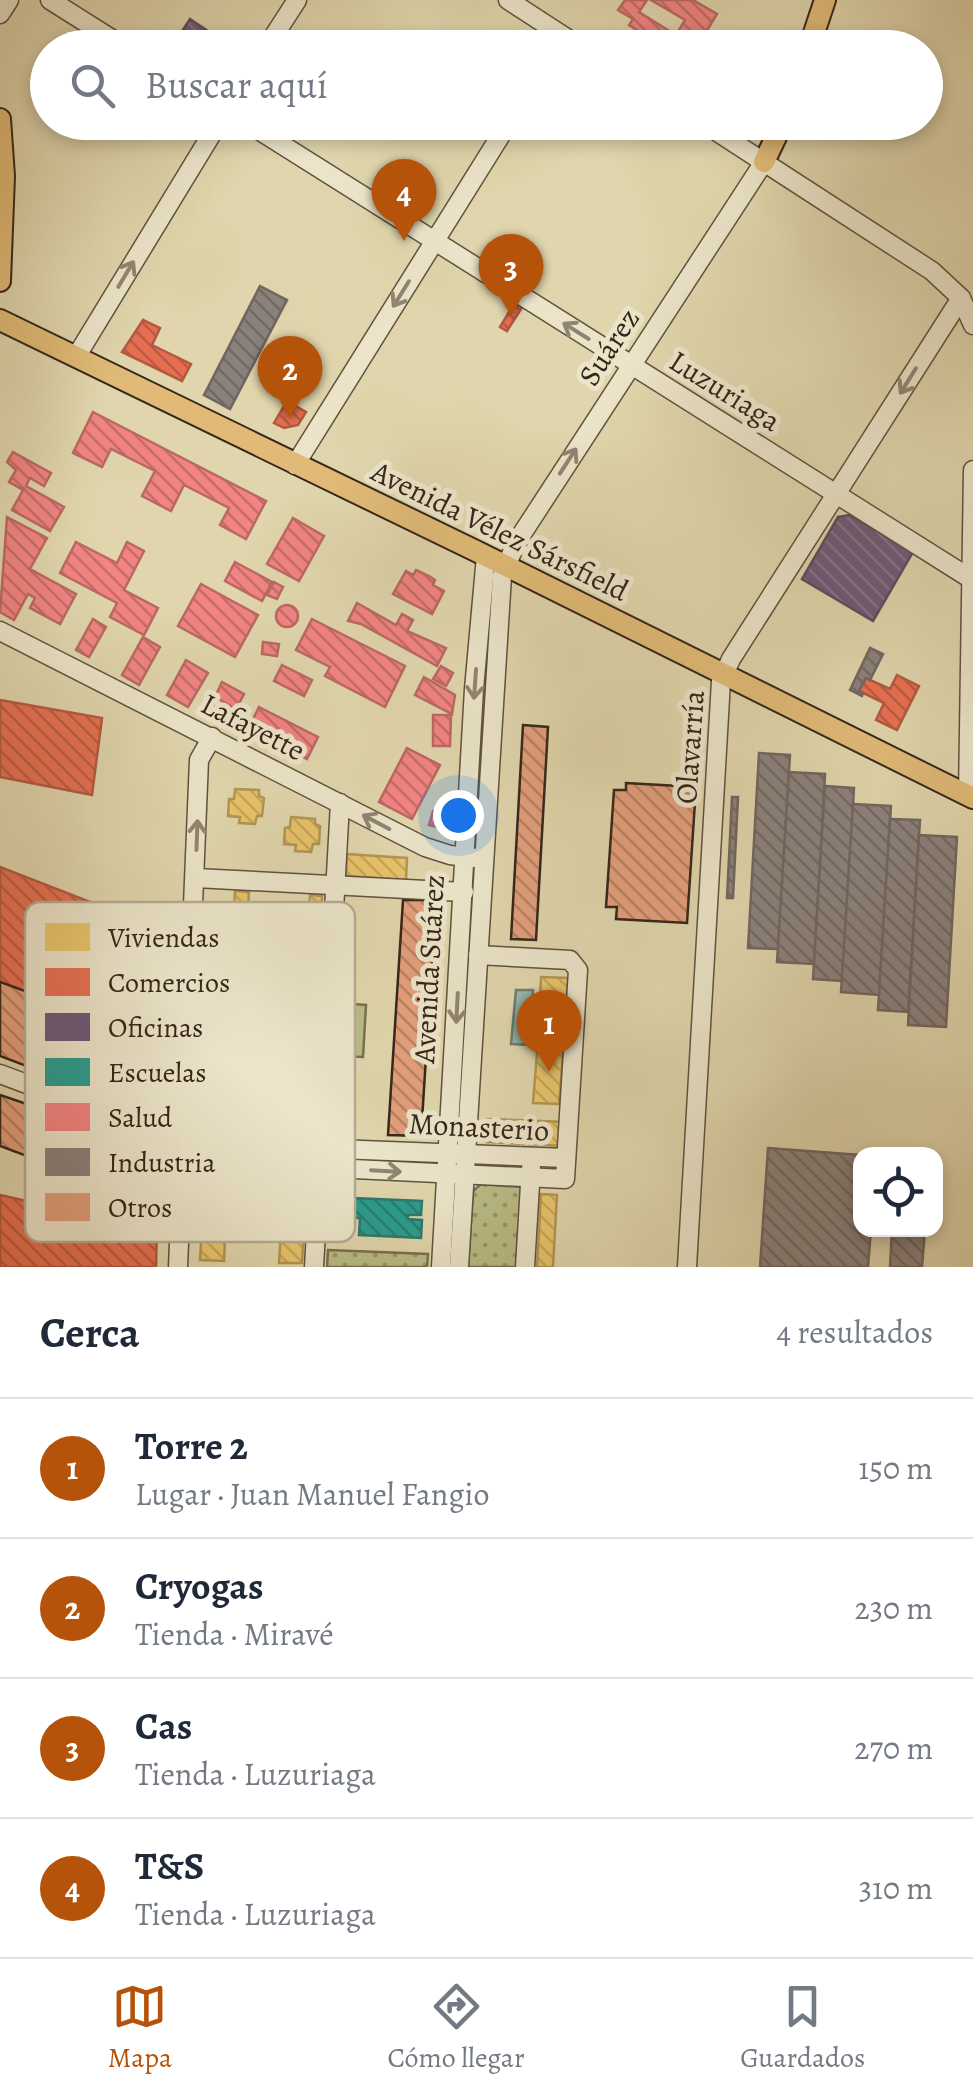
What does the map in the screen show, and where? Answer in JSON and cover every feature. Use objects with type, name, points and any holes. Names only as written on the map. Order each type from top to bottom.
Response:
[{"type":"main road","points":[[816,30],[826,0]]},
{"type":"main road","points":[[0,118],[4,161],[0,281]]},
{"type":"main road","points":[[764,162],[774,140]]},
{"type":"main road","name":"Avenida Vélez Sársfield","points":[[0,320],[506,565],[970,797]]},
{"type":"street","points":[[0,14],[9,0]]},
{"type":"street","points":[[50,0],[98,30]]},
{"type":"street","points":[[277,30],[296,0]]},
{"type":"street","points":[[508,0],[544,30]]},
{"type":"street","points":[[76,357],[207,140]]},
{"type":"street","name":"Luzuriaga","points":[[274,140],[971,579]]},
{"type":"street","points":[[295,465],[497,140]]},
{"type":"street","points":[[730,140],[920,262],[960,298],[973,325]]},
{"type":"street","name":"Suárez","points":[[506,565],[516,543],[764,162]]},
{"type":"street","name":"Olavarría","points":[[687,1267],[723,674],[960,298]]},
{"type":"street","points":[[970,797],[973,470]]},
{"type":"street","name":"Avenida Suárez","points":[[441,1267],[455,1175],[478,954],[474,689],[486,556]]},
{"type":"street","name":"Avenida Suárez","points":[[457,1154],[464,892],[475,858],[499,596],[506,565]]},
{"type":"street","name":"Lafayette","points":[[0,631],[425,847],[475,858]]},
{"type":"street","points":[[195,902],[199,760],[212,736]]},
{"type":"street","points":[[335,902],[340,803]]},
{"type":"street","points":[[196,878],[464,892]]},
{"type":"street","points":[[478,954],[570,960],[578,970],[566,1158]]},
{"type":"street","name":"Monasterio","points":[[0,1074],[25,1085]]},
{"type":"street","name":"Monasterio","points":[[355,1149],[566,1158],[564,1179],[355,1170]]},
{"type":"street","points":[[525,1267],[532,1158]]},
{"type":"street","name":"Avenida Suárez","points":[[455,1175],[458,1267]]},
{"type":"street","points":[[178,1267],[179,1242]]},
{"type":"street","points":[[314,1267],[316,1242]]},
{"type":"green space","points":[[494,579],[480,824],[478,826],[476,824]]},
{"type":"green space","points":[[355,1004],[366,1005],[363,1057],[355,1057]]},
{"type":"green space","points":[[481,1184],[522,1187],[521,1267],[468,1267],[473,1191]]},
{"type":"green space","points":[[328,1250],[428,1254],[427,1267],[327,1267]]},
{"type":"water","points":[[516,990],[533,990],[530,1045],[511,1044]]},
{"type":"building: Viviendas","points":[[235,789],[259,790],[259,796],[264,798],[262,816],[257,816],[255,824],[239,823],[240,817],[228,816],[229,799],[234,799]]},
{"type":"building: Viviendas","points":[[291,817],[315,819],[320,826],[319,844],[313,844],[311,852],[295,851],[296,845],[284,844],[285,828],[290,827]]},
{"type":"building: Viviendas","points":[[347,854],[407,858],[406,880],[346,876]]},
{"type":"building: Viviendas","points":[[235,891],[249,892],[248,902],[234,902]]},
{"type":"building: Viviendas","points":[[310,895],[322,896],[322,902],[309,902]]},
{"type":"building: Viviendas","points":[[541,977],[568,978],[564,1042],[538,1040]]},
{"type":"building: Viviendas","points":[[538,1040],[564,1042],[559,1104],[533,1103]]},
{"type":"building: Viviendas","points":[[487,1119],[566,1122],[564,1146],[486,1142]]},
{"type":"building: Viviendas","points":[[541,1194],[557,1195],[553,1267],[537,1267]]},
{"type":"building: Viviendas","points":[[201,1242],[225,1242],[224,1261],[200,1260]]},
{"type":"building: Viviendas","points":[[280,1242],[303,1242],[302,1263],[279,1263]]},
{"type":"building: Comercios","points":[[515,302],[523,306],[507,331],[500,327]]},
{"type":"building: Comercios","points":[[143,320],[160,328],[152,345],[191,364],[182,381],[122,352]]},
{"type":"building: Comercios","points":[[287,401],[306,412],[298,425],[284,428],[274,423]]},
{"type":"building: Comercios","points":[[897,675],[919,686],[897,730],[876,720],[884,703],[859,691],[866,678],[890,689]]},
{"type":"building: Comercios","points":[[0,700],[102,718],[92,795],[0,777]]},
{"type":"building: Comercios","points":[[0,867],[90,902],[25,902],[25,991],[0,982]]},
{"type":"building: Comercios","points":[[0,1195],[25,1201],[25,1242],[157,1242],[156,1267],[0,1267]]},
{"type":"building: Oficinas","points":[[190,19],[206,30],[183,30]]},
{"type":"building: Oficinas","points":[[850,515],[913,552],[873,621],[802,579],[838,517]]},
{"type":"building: Escuelas","points":[[355,1198],[422,1201],[421,1215],[408,1215],[408,1219],[422,1220],[421,1238],[359,1235],[360,1218],[355,1218]]},
{"type":"building: Salud","points":[[625,0],[647,0],[639,12],[668,30],[637,30],[629,25],[633,19],[618,10]]},
{"type":"building: Salud","points":[[651,0],[693,0],[717,14],[707,30],[679,30],[685,20]]},
{"type":"building: Salud","points":[[93,412],[266,501],[246,539],[220,525],[229,508],[184,485],[171,511],[142,496],[155,471],[111,449],[102,467],[73,453]]},
{"type":"building: Salud","points":[[13,452],[51,473],[44,486],[30,478],[26,486],[64,507],[50,531],[12,510],[23,490],[9,482],[16,470],[7,462]]},
{"type":"building: Salud","points":[[7,517],[47,538],[30,569],[76,594],[60,624],[30,608],[35,598],[28,594],[14,620],[0,612]]},
{"type":"building: Salud","points":[[293,518],[324,536],[299,581],[267,564]]},
{"type":"building: Salud","points":[[76,542],[117,563],[127,542],[144,551],[124,590],[158,608],[144,635],[110,617],[117,603],[60,573]]},
{"type":"building: Salud","points":[[235,562],[272,582],[262,601],[225,581]]},
{"type":"building: Salud","points":[[416,570],[435,580],[433,585],[444,591],[432,614],[393,594],[406,571],[413,575]]},
{"type":"building: Salud","points":[[274,582],[283,587],[277,599],[267,595]]},
{"type":"building: Salud","points":[[201,584],[258,615],[235,657],[178,626]]},
{"type":"building: Salud","points":[[357,603],[396,625],[402,614],[413,620],[407,631],[446,648],[437,666],[361,624],[348,621]]},
{"type":"building: Salud","points":[[287,605],[295,608],[295,624],[287,627],[279,624],[276,616],[279,608]]},
{"type":"building: Salud","points":[[93,619],[106,627],[89,657],[76,650]]},
{"type":"building: Salud","points":[[312,619],[405,666],[385,707],[325,676],[330,667],[296,650]]},
{"type":"building: Salud","points":[[143,637],[160,647],[139,685],[122,675]]},
{"type":"building: Salud","points":[[263,642],[279,644],[277,656],[262,654]]},
{"type":"building: Salud","points":[[186,660],[208,673],[188,707],[167,695]]},
{"type":"building: Salud","points":[[282,665],[312,680],[304,696],[274,681]]},
{"type":"building: Salud","points":[[441,666],[453,673],[446,686],[433,679]]},
{"type":"building: Salud","points":[[424,677],[455,695],[452,714],[415,695]]},
{"type":"building: Salud","points":[[222,682],[244,694],[236,709],[215,697]]},
{"type":"building: Salud","points":[[214,705],[236,717],[231,726],[209,714]]},
{"type":"building: Salud","points":[[259,707],[318,737],[307,759],[248,729]]},
{"type":"building: Salud","points":[[433,715],[451,715],[450,746],[433,746]]},
{"type":"building: Salud","points":[[407,748],[440,765],[412,819],[379,802]]},
{"type":"building: Salud","points":[[433,811],[444,814],[441,828],[429,825]]},
{"type":"building: Industria","points":[[260,286],[287,300],[230,409],[204,395]]},
{"type":"building: Industria","points":[[870,648],[883,654],[870,680],[866,678],[859,691],[862,696],[850,690]]},
{"type":"building: Industria","points":[[759,753],[790,755],[778,949],[748,948]]},
{"type":"building: Industria","points":[[789,772],[825,774],[814,964],[777,962]]},
{"type":"building: Industria","points":[[825,786],[854,788],[842,981],[813,979]]},
{"type":"building: Industria","points":[[732,797],[738,797],[733,898],[727,898]]},
{"type":"building: Industria","points":[[853,804],[891,806],[879,995],[841,992]]},
{"type":"building: Industria","points":[[890,819],[920,820],[908,1012],[878,1010]]},
{"type":"building: Industria","points":[[919,835],[957,837],[946,1027],[908,1025]]},
{"type":"building: Industria","points":[[768,1148],[853,1154],[853,1237],[870,1237],[868,1267],[760,1267]]},
{"type":"building: Industria","points":[[892,1237],[924,1237],[922,1267],[890,1267]]},
{"type":"building: Otros","points":[[523,725],[548,727],[536,940],[511,939]]},
{"type":"building: Otros","points":[[626,783],[696,787],[687,923],[616,919],[617,907],[606,907],[614,790],[626,790]]},
{"type":"building: Otros","points":[[403,900],[436,900],[421,1136],[388,1135]]},
{"type":"building: Otros","points":[[0,982],[25,991],[25,1066],[0,1056]]},
{"type":"building: Otros","points":[[0,1095],[25,1103],[25,1155],[0,1146]]},
{"type":"place","name":"T&S","points":[[404,241]]},
{"type":"place","name":"Cas","points":[[511,316]]},
{"type":"place","name":"Cryogas","points":[[290,418]]},
{"type":"place","name":"Torre 2","points":[[549,1072]]}]
